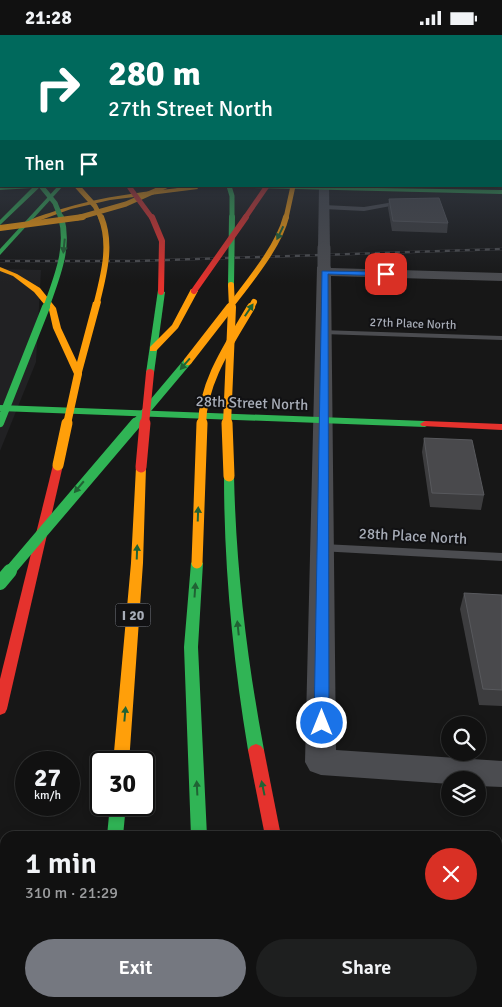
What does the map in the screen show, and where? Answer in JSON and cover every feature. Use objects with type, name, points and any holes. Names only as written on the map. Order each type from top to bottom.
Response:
[{"type":"main road","points":[[0,223],[32,192]]},
{"type":"main road","points":[[0,423],[13,386],[39,328],[64,251],[65,233],[57,207],[45,192]]},
{"type":"main road","points":[[0,253],[55,192]]},
{"type":"main road","points":[[0,709],[78,374],[97,302],[106,245],[105,233],[101,218],[95,207],[82,192]]},
{"type":"main road","name":"I 20","points":[[122,751],[137,563],[141,467],[150,373],[161,291],[162,241],[150,213],[133,192]]},
{"type":"main road","points":[[0,229],[65,220],[113,210],[145,199],[156,192]]},
{"type":"main road","points":[[28,223],[62,209],[100,199],[158,192]]},
{"type":"main road","points":[[231,192],[233,321],[228,412],[231,561],[244,676],[257,760],[271,831]]},
{"type":"main road","points":[[153,349],[175,326],[194,291],[263,192]]},
{"type":"main road","points":[[0,583],[205,341],[252,278],[283,229],[292,192]]},
{"type":"main road","points":[[304,203],[305,192]]},
{"type":"main road","points":[[0,195],[12,199],[18,205]]},
{"type":"main road","points":[[0,269],[15,275],[37,290],[53,310],[57,328],[78,374]]},
{"type":"main road","points":[[199,831],[191,647],[197,563],[202,410],[205,394],[215,367],[259,295]]},
{"type":"main road","name":"28th Street North","points":[[0,408],[502,427]]},
{"type":"main road","points":[[115,831],[117,816]]},
{"type":"street","points":[[324,192],[321,762],[502,774]]},
{"type":"street","points":[[324,262],[502,277]]},
{"type":"lane","points":[[324,207],[364,209],[394,205]]},
{"type":"lane","name":"27th Place North","points":[[323,332],[502,338]]},
{"type":"lane","name":"28th Place North","points":[[323,548],[502,557]]},
{"type":"shaded area","points":[[0,269],[41,270],[36,362],[0,451]]},
{"type":"building","points":[[439,198],[448,223],[393,221],[389,199]]},
{"type":"building","points":[[424,438],[472,440],[484,495],[432,493]]},
{"type":"building","points":[[464,593],[502,595],[502,690],[483,689]]},
{"type":"railway","points":[[0,261],[136,261],[502,249]]},
{"type":"traffic: fast","points":[[0,223],[31,192]]},
{"type":"traffic: fast","points":[[0,423],[43,315],[62,260],[64,229],[61,215],[47,192]]},
{"type":"traffic: fast","points":[[0,253],[55,192]]},
{"type":"traffic: fast","points":[[231,192],[231,285]]},
{"type":"traffic: fast","points":[[150,373],[161,292]]},
{"type":"traffic: fast","points":[[0,583],[188,361]]},
{"type":"traffic: fast","points":[[0,408],[425,424]]},
{"type":"traffic: fast","points":[[229,476],[229,511],[236,614],[256,750]]},
{"type":"traffic: fast","points":[[197,563],[191,647],[199,831]]},
{"type":"traffic: fast","points":[[115,831],[117,816]]},
{"type":"traffic: slow","points":[[83,192],[97,209],[104,223],[106,235],[106,257],[97,302]]},
{"type":"traffic: slow","points":[[28,223],[69,208],[110,198],[149,192]]},
{"type":"traffic: slow","points":[[0,228],[86,216],[126,204],[153,192]]},
{"type":"traffic: slow","points":[[188,361],[252,278],[283,229],[292,192]]},
{"type":"traffic: slow","points":[[0,269],[15,275],[37,290],[53,310],[57,328],[78,374]]},
{"type":"traffic: slow","points":[[229,476],[227,412],[233,321],[231,285]]},
{"type":"traffic: slow","points":[[153,349],[175,326],[194,291]]},
{"type":"traffic: slow","points":[[78,374],[97,302]]},
{"type":"traffic: slow","points":[[197,563],[202,410],[216,368],[254,302]]},
{"type":"traffic: slow","points":[[58,465],[78,374]]},
{"type":"traffic: slow","points":[[122,751],[137,563],[141,467]]},
{"type":"traffic: jam","points":[[133,192],[150,213],[162,241],[161,292]]},
{"type":"traffic: jam","points":[[194,291],[263,192]]},
{"type":"traffic: jam","points":[[141,467],[150,373]]},
{"type":"traffic: jam","points":[[425,424],[502,427]]},
{"type":"traffic: jam","points":[[0,709],[58,465]]},
{"type":"traffic: jam","points":[[256,750],[272,831]]},
{"type":"route","points":[[322,723],[324,272],[386,274]]}]
